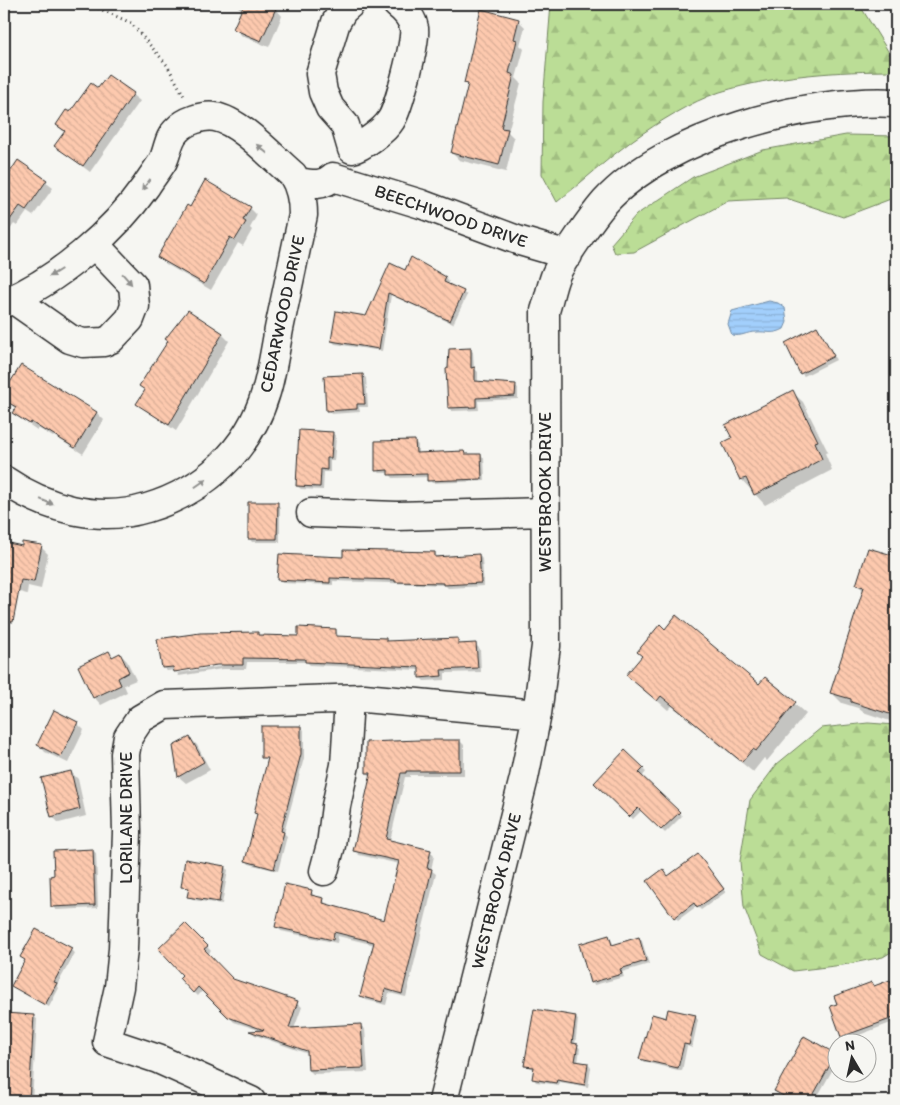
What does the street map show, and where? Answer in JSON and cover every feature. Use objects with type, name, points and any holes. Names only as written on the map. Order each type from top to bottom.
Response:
[{"type":"street","points":[[94,244],[132,285],[135,306],[130,319],[111,339],[104,342],[83,343],[70,340],[8,301],[61,270],[94,244],[144,188],[163,160],[169,141],[177,129],[196,118],[213,116],[230,121],[293,175],[297,182],[318,185],[328,182],[353,162],[352,149],[345,125],[330,108],[323,92],[320,74],[336,22],[343,10],[350,4]]},
{"type":"street","points":[[352,149],[361,147],[391,120],[414,46],[415,28],[412,20],[407,12],[397,4]]},
{"type":"street","name":"WESTBROOK DRIVE","points":[[443,1101],[524,778],[537,714],[546,646],[545,311],[556,275],[605,202],[659,160],[703,139],[753,122],[830,106],[896,103]]},
{"type":"street","name":"BEECHWOOD DRIVE","points":[[333,177],[421,204],[520,241],[568,255]]},
{"type":"street","name":"CEDARWOOD DRIVE","points":[[4,480],[18,489],[50,504],[77,512],[107,514],[136,512],[169,502],[194,489],[214,474],[237,449],[253,424],[266,393],[303,215],[303,200],[297,182]]},
{"type":"street","points":[[311,513],[397,516],[545,512]]},
{"type":"street","points":[[324,871],[331,845],[336,806],[345,765],[349,699]]},
{"type":"street","name":"LORILANE DRIVE","points":[[251,1101],[158,1059],[107,1042],[119,987],[123,949],[127,832],[125,754],[128,737],[140,719],[164,705],[349,699],[537,714]]},
{"type":"path","points":[[88,4],[131,24],[167,65],[196,118]]},
{"type":"green space","points":[[551,4],[859,4],[896,64],[896,71],[807,75],[741,86],[709,96],[653,126],[557,202],[542,174],[543,102]]},
{"type":"green space","points":[[846,135],[896,136],[896,197],[843,217],[786,198],[728,201],[634,252],[615,253],[611,244],[636,215],[693,177],[763,150]]},
{"type":"green space","points":[[868,723],[896,725],[896,949],[883,957],[843,965],[793,971],[762,954],[744,907],[740,861],[750,800],[777,764],[821,728]]},
{"type":"water","points":[[769,301],[778,303],[785,308],[787,322],[784,329],[773,332],[732,335],[728,324],[732,311]]},
{"type":"building","points":[[244,4],[278,4],[261,41],[233,29]]},
{"type":"building","points":[[481,9],[519,19],[514,39],[517,40],[509,73],[514,75],[501,128],[508,129],[499,165],[451,153],[468,84],[464,83]]},
{"type":"building","points":[[108,75],[134,93],[83,166],[54,146],[65,131],[56,125],[66,110],[70,112],[91,83],[98,88]]},
{"type":"building","points":[[18,160],[47,180],[26,210],[20,206],[4,228],[4,181]]},
{"type":"building","points":[[205,180],[251,207],[243,220],[246,222],[235,240],[230,237],[204,284],[157,257],[187,205],[190,207]]},
{"type":"building","points":[[411,257],[446,277],[444,282],[464,291],[450,321],[388,293],[379,349],[331,341],[336,311],[366,316],[390,263],[405,270]]},
{"type":"building","points":[[188,310],[223,333],[169,425],[136,404],[145,390],[139,386],[168,341],[165,339]]},
{"type":"building","points":[[817,326],[834,356],[800,374],[785,343]]},
{"type":"building","points":[[471,348],[471,368],[475,367],[475,381],[516,384],[515,396],[476,398],[476,407],[448,408],[446,369],[448,368],[449,349]]},
{"type":"building","points":[[21,365],[97,412],[75,448],[46,430],[31,422],[30,424],[12,413],[16,407],[4,400],[4,392]]},
{"type":"building","points":[[363,374],[365,404],[357,404],[357,409],[326,411],[324,376]]},
{"type":"building","points":[[793,390],[818,441],[815,442],[822,459],[809,466],[809,468],[754,495],[746,478],[740,480],[722,443],[732,438],[725,425]]},
{"type":"building","points":[[299,430],[333,432],[331,458],[327,458],[327,470],[321,469],[320,487],[296,486]]},
{"type":"building","points":[[415,440],[416,453],[464,451],[465,454],[481,454],[482,479],[427,481],[427,474],[388,475],[388,470],[375,471],[375,441]]},
{"type":"building","points":[[248,502],[278,502],[277,539],[248,539]]},
{"type":"building","points":[[4,542],[22,546],[22,542],[42,545],[34,582],[21,580],[13,622],[4,621]]},
{"type":"building","points":[[868,548],[896,556],[896,716],[851,702],[851,699],[830,693],[864,587],[856,585]]},
{"type":"building","points":[[343,550],[435,552],[435,557],[479,554],[481,583],[443,585],[443,583],[395,582],[395,580],[330,578],[330,583],[277,580],[279,554],[343,557]]},
{"type":"building","points":[[676,615],[759,684],[765,677],[796,702],[756,751],[753,749],[742,762],[661,696],[657,701],[626,675],[642,656],[637,652],[660,624],[665,629]]},
{"type":"building","points":[[298,627],[336,629],[336,636],[386,638],[386,641],[458,638],[458,644],[476,643],[478,668],[441,670],[442,676],[419,678],[419,667],[305,662],[305,659],[243,658],[243,665],[217,665],[174,672],[173,667],[162,668],[157,639],[200,633],[258,632],[258,635],[298,636]]},
{"type":"building","points":[[109,651],[112,657],[120,653],[129,672],[118,678],[121,685],[93,698],[78,666]]},
{"type":"building","points":[[54,710],[78,722],[61,757],[37,745]]},
{"type":"building","points":[[261,726],[301,726],[301,754],[281,831],[284,832],[274,869],[245,861],[257,814],[254,813],[268,758],[261,758]]},
{"type":"building","points":[[190,737],[204,762],[178,777],[173,746]]},
{"type":"building","points":[[460,740],[460,771],[406,771],[406,773],[401,773],[386,839],[431,850],[427,868],[432,869],[402,994],[385,989],[382,1002],[360,996],[374,942],[334,932],[333,940],[275,927],[285,884],[312,890],[311,895],[324,898],[323,903],[384,920],[399,861],[353,851],[371,773],[366,773],[366,742]]},
{"type":"building","points":[[625,750],[644,768],[639,773],[680,812],[661,830],[638,808],[629,817],[594,783]]},
{"type":"building","points":[[71,771],[80,809],[51,817],[41,778]]},
{"type":"building","points":[[93,849],[95,905],[51,907],[50,876],[54,875],[53,851]]},
{"type":"building","points":[[698,854],[724,889],[697,908],[694,903],[674,918],[647,881],[663,869],[668,876]]},
{"type":"building","points":[[185,859],[225,866],[219,902],[187,897],[189,888],[181,887]]},
{"type":"building","points":[[185,923],[208,946],[204,949],[233,979],[298,1001],[289,1028],[361,1024],[364,1068],[308,1070],[307,1051],[249,1031],[264,1030],[228,1017],[198,987],[193,993],[179,978],[182,975],[158,949]]},
{"type":"building","points":[[36,929],[72,948],[54,982],[57,983],[45,1005],[11,986],[25,960],[20,957]]},
{"type":"building","points":[[609,935],[612,945],[639,937],[646,961],[620,969],[622,974],[590,983],[579,944]]},
{"type":"building","points":[[890,980],[896,997],[896,1017],[855,1032],[839,1032],[830,1006],[837,1004],[834,996],[872,982],[874,986]]},
{"type":"building","points":[[534,1009],[576,1016],[572,1043],[578,1044],[575,1061],[588,1063],[585,1085],[557,1080],[556,1083],[532,1079],[534,1067],[524,1066]]},
{"type":"building","points":[[668,1009],[696,1015],[689,1045],[684,1044],[678,1068],[639,1059],[652,1014],[666,1018]]},
{"type":"building","points":[[4,1013],[34,1015],[29,1101],[4,1100]]},
{"type":"building","points":[[804,1036],[828,1050],[828,1068],[810,1101],[793,1101],[774,1091]]}]
